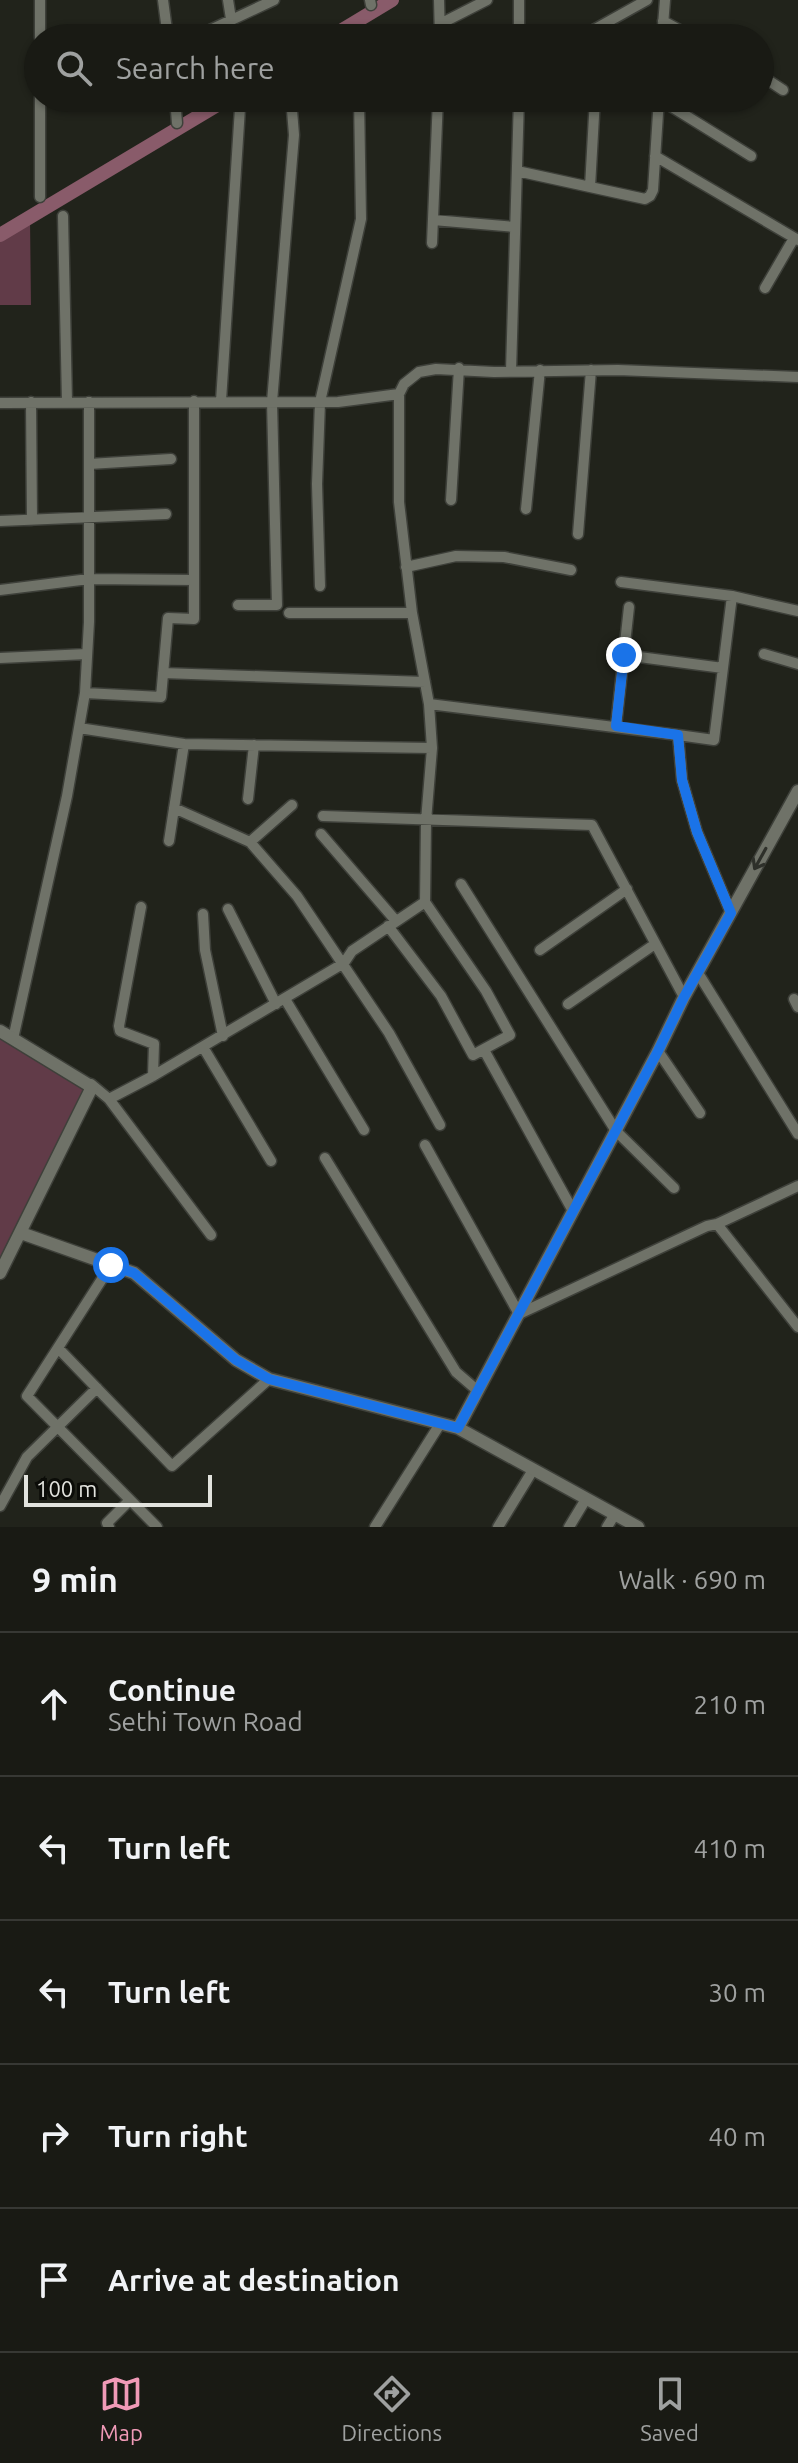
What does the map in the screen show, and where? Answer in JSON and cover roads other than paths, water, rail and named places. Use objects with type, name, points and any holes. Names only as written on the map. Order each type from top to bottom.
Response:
[{"type":"street","points":[[40,0],[40,24]]},
{"type":"street","points":[[163,0],[166,24]]},
{"type":"street","points":[[228,0],[232,24]]},
{"type":"street","points":[[223,24],[274,0]]},
{"type":"street","points":[[439,0],[440,24],[487,0]]},
{"type":"street","points":[[519,0],[519,24]]},
{"type":"street","points":[[611,24],[647,0]]},
{"type":"street","points":[[663,24],[665,0]]},
{"type":"street","points":[[663,21],[668,24]]},
{"type":"street","points":[[774,84],[783,90]]},
{"type":"street","points":[[40,112],[40,197]]},
{"type":"street","points":[[176,112],[177,123]]},
{"type":"street","points":[[221,401],[240,112]]},
{"type":"street","points":[[238,605],[277,605],[272,402],[294,135],[292,112]]},
{"type":"street","points":[[320,586],[317,484],[320,402],[361,219],[359,112]]},
{"type":"street","points":[[432,243],[437,112]]},
{"type":"street","points":[[511,371],[519,112]]},
{"type":"street","points":[[590,187],[594,112]]},
{"type":"street","points":[[517,171],[645,199],[653,190],[658,112]]},
{"type":"street","points":[[681,112],[751,156]]},
{"type":"street","points":[[655,156],[796,239],[765,288]]},
{"type":"street","points":[[63,216],[67,402]]},
{"type":"street","points":[[433,220],[515,227]]},
{"type":"street","points":[[451,500],[459,368]]},
{"type":"street","points":[[321,834],[392,924],[441,996],[473,1055],[510,1035],[486,991],[425,902],[426,821],[432,748],[429,704],[412,613],[399,502],[399,394],[404,384],[419,372],[459,368],[494,372],[591,370],[798,377]]},
{"type":"street","points":[[526,509],[540,370]]},
{"type":"street","points":[[578,534],[591,370]]},
{"type":"street","points":[[0,403],[320,402],[399,394]]},
{"type":"street","points":[[85,693],[161,697],[168,618],[194,619],[194,401]]},
{"type":"street","points":[[31,402],[32,520]]},
{"type":"street","points":[[13,1039],[67,796],[85,693],[89,579],[89,402]]},
{"type":"street","points":[[89,464],[171,459]]},
{"type":"street","points":[[0,521],[166,514]]},
{"type":"street","points":[[406,567],[456,556],[488,556],[571,570]]},
{"type":"street","points":[[0,590],[89,579],[194,580]]},
{"type":"street","points":[[621,582],[732,596],[798,611]]},
{"type":"street","points":[[429,704],[714,740],[732,596]]},
{"type":"street","points":[[616,726],[629,607]]},
{"type":"street","points":[[289,613],[412,613]]},
{"type":"street","points":[[0,658],[87,654]]},
{"type":"street","points":[[764,654],[798,664]]},
{"type":"street","points":[[624,655],[723,668]]},
{"type":"street","points":[[163,673],[425,682]]},
{"type":"street","points":[[79,728],[184,744],[432,748]]},
{"type":"street","points":[[678,735],[682,780],[697,832],[731,913]]},
{"type":"street","points":[[169,841],[184,744]]},
{"type":"street","points":[[248,799],[254,745]]},
{"type":"street","points":[[458,1428],[684,997],[797,794]]},
{"type":"street","points":[[250,842],[292,805]]},
{"type":"street","points":[[174,808],[250,842],[297,896],[389,1033],[440,1125]]},
{"type":"street","points":[[323,816],[592,825],[684,997]]},
{"type":"street","points":[[461,884],[616,1131],[674,1188]]},
{"type":"street","points":[[540,950],[627,889]]},
{"type":"street","points":[[109,1099],[223,1036],[344,963],[352,951],[425,902]]},
{"type":"street","points":[[141,907],[119,1026],[120,1031],[154,1044],[153,1076]]},
{"type":"street","points":[[228,909],[281,1001],[364,1130]]},
{"type":"street","points":[[203,914],[205,950],[223,1036]]},
{"type":"street","points":[[568,1004],[655,944]]},
{"type":"street","points":[[698,973],[798,1134]]},
{"type":"street","points":[[0,1031],[91,1084],[109,1099],[211,1235]]},
{"type":"street","points":[[203,1047],[271,1161]]},
{"type":"street","points":[[484,1050],[573,1211]]},
{"type":"street","points":[[658,1051],[700,1113]]},
{"type":"street","points":[[0,1273],[91,1084]]},
{"type":"street","points":[[425,1145],[519,1314]]},
{"type":"street","points":[[325,1158],[456,1372],[478,1391]]},
{"type":"street","points":[[519,1314],[798,1186]]},
{"type":"street","points":[[717,1224],[798,1327]]},
{"type":"street","points":[[21,1233],[134,1273],[236,1360],[269,1379],[458,1428],[638,1527]]},
{"type":"street","points":[[111,1265],[27,1396],[157,1527]]},
{"type":"street","points":[[58,1348],[172,1466],[269,1379]]},
{"type":"street","points":[[0,1506],[27,1457],[97,1388]]},
{"type":"street","points":[[375,1527],[440,1424]]},
{"type":"street","points":[[498,1527],[533,1470]]},
{"type":"street","points":[[569,1527],[586,1499]]},
{"type":"street","points":[[109,1527],[107,1523],[130,1500]]},
{"type":"street","points":[[607,1527],[615,1514]]},
{"type":"waterway","points":[[352,24],[392,0]]},
{"type":"waterway","points":[[0,235],[206,112]]}]
